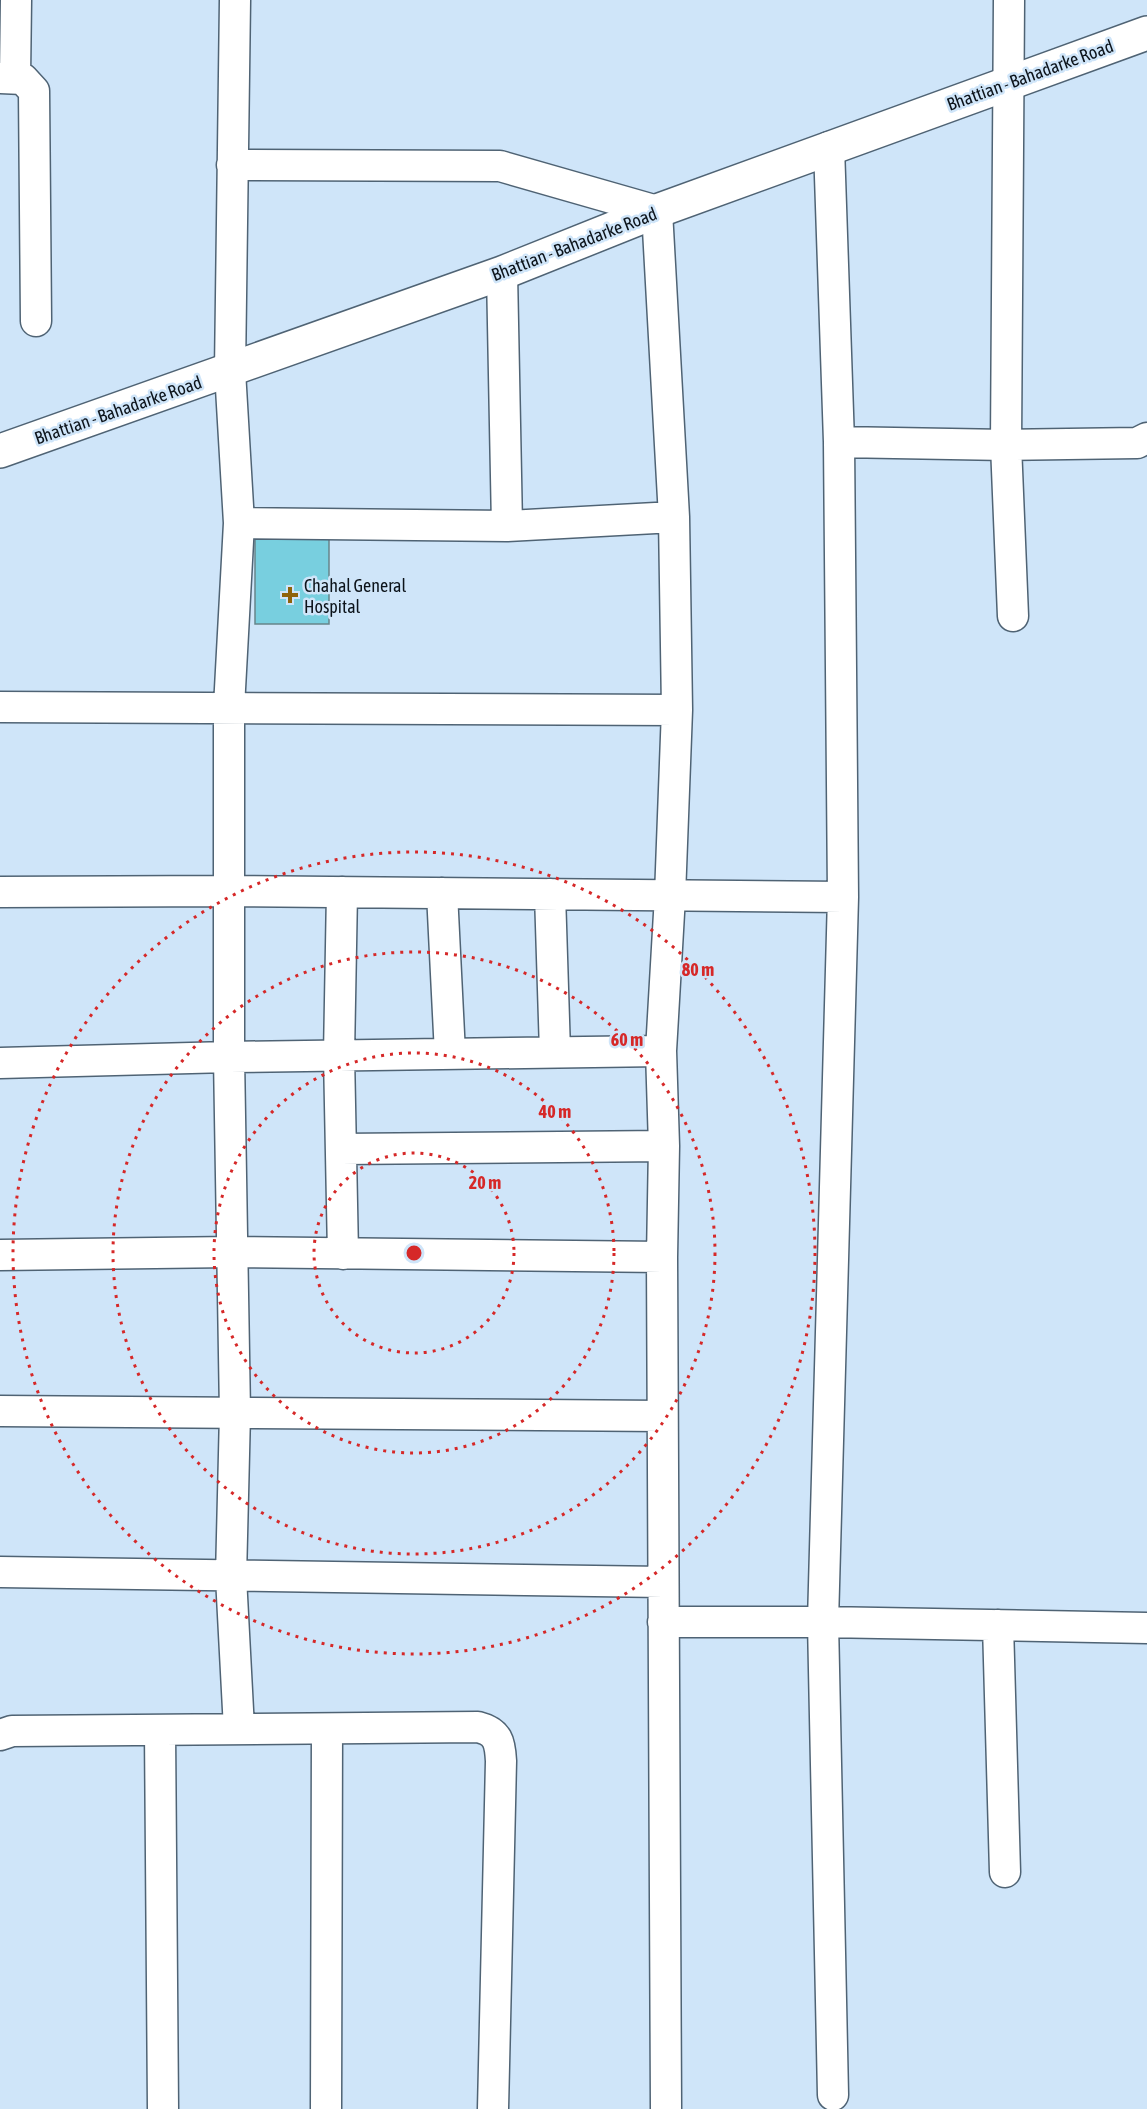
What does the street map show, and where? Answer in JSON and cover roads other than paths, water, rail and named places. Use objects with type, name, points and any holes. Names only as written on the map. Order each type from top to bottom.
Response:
[{"type":"street","points":[[16,0],[8,77],[23,79],[34,92],[36,321]]},
{"type":"street","points":[[235,0],[230,371],[239,523],[229,707],[229,1057],[235,1413],[231,1576],[239,1729]]},
{"type":"street","points":[[1009,0],[1006,445],[1013,616]]},
{"type":"street","name":"Bhattian - Bahadarke Road","points":[[0,451],[502,273],[657,211],[829,147],[1147,33]]},
{"type":"street","points":[[829,147],[839,442],[843,897],[823,1622],[833,2095]]},
{"type":"street","points":[[232,165],[500,166],[657,211],[674,518],[677,710],[661,1051],[664,1146],[662,1416],[666,2109]]},
{"type":"street","points":[[502,273],[507,526]]},
{"type":"street","points":[[839,442],[1006,445],[1137,443],[1147,438]]},
{"type":"street","points":[[239,523],[507,526],[674,518]]},
{"type":"street","points":[[0,707],[677,710]]},
{"type":"street","points":[[0,892],[229,891],[843,897]]},
{"type":"street","points":[[342,892],[339,1055],[343,1254]]},
{"type":"street","points":[[442,893],[450,1054]]},
{"type":"street","points":[[550,894],[555,1052]]},
{"type":"street","points":[[0,1063],[339,1055],[661,1051]]},
{"type":"street","points":[[341,1149],[664,1146]]},
{"type":"street","points":[[0,1255],[232,1252],[662,1257]]},
{"type":"street","points":[[0,1411],[662,1416]]},
{"type":"street","points":[[0,1572],[663,1582]]},
{"type":"street","points":[[663,1622],[823,1622],[1147,1628]]},
{"type":"street","points":[[998,1625],[1005,1872]]},
{"type":"street","points":[[0,1735],[12,1731],[478,1727],[489,1730],[497,1737],[501,1748],[493,2109]]},
{"type":"street","points":[[326,2109],[327,1729]]},
{"type":"street","points":[[160,1731],[164,2109]]},
{"type":"place","name":"Chahal General Hospital","points":[[290,595]]}]
